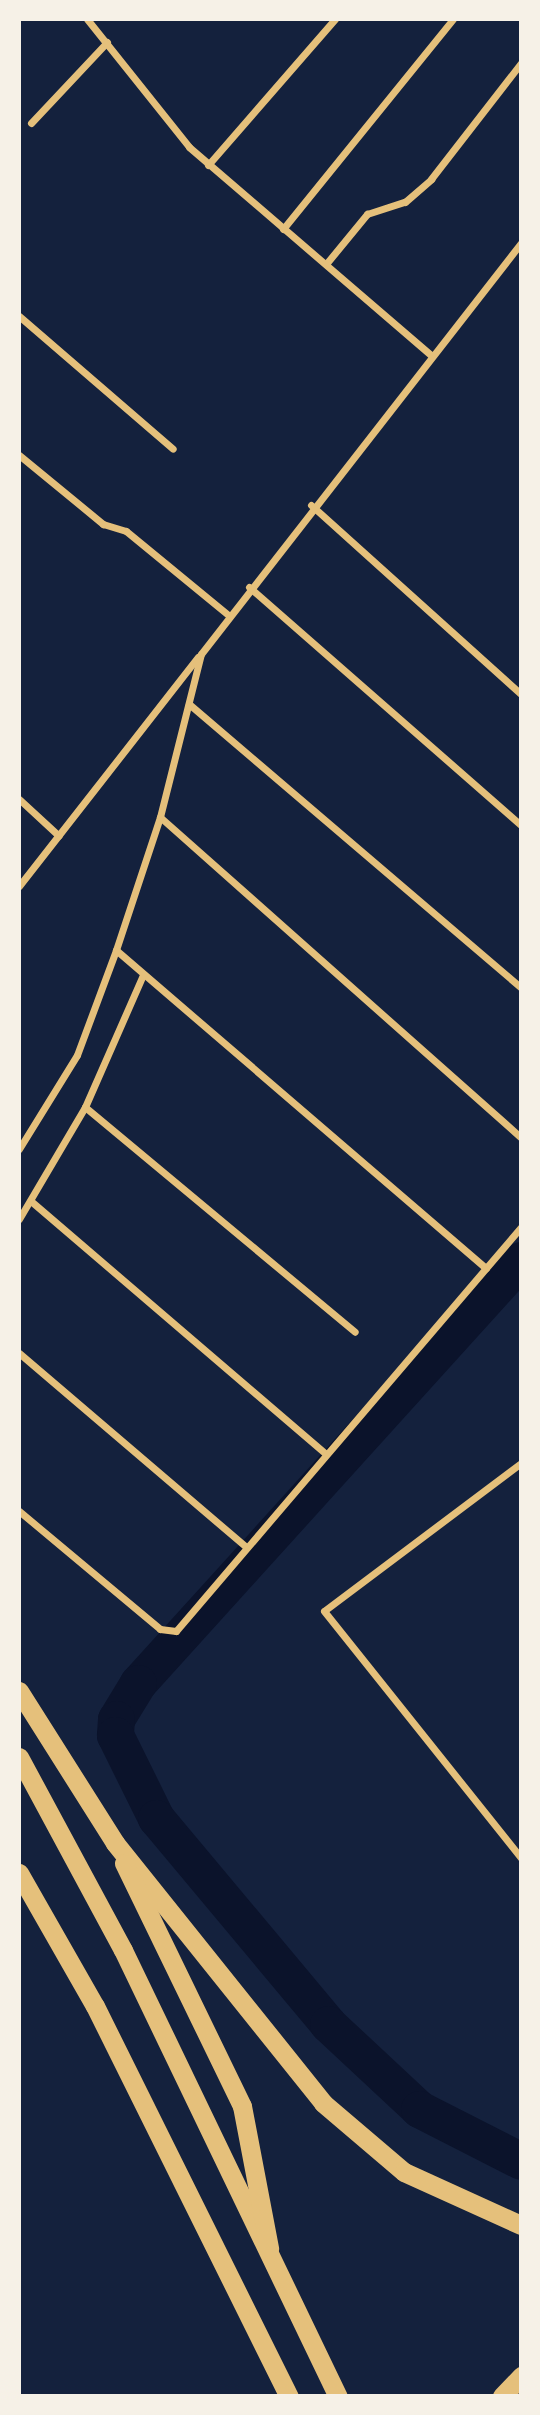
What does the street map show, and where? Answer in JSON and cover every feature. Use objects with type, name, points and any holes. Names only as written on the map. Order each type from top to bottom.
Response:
[{"type":"highway","points":[[19,1691],[115,1843],[277,2048],[358,2138],[404,2172],[521,2225]]},
{"type":"highway","points":[[19,1757],[123,1950],[270,2263],[338,2396]]},
{"type":"highway","points":[[115,1843],[242,2106],[263,2195],[270,2263]]},
{"type":"highway","points":[[19,1874],[113,2043],[289,2396]]},
{"type":"highway","points":[[502,2396],[521,2376]]},
{"type":"street","points":[[88,19],[169,125],[208,165],[431,355]]},
{"type":"street","points":[[208,165],[335,19]]},
{"type":"street","points":[[283,229],[453,19]]},
{"type":"street","points":[[31,122],[107,42]]},
{"type":"street","points":[[326,264],[367,214],[405,202],[431,179],[521,63]]},
{"type":"street","points":[[19,886],[59,836],[95,782],[201,653],[227,614],[311,505],[521,243]]},
{"type":"street","points":[[19,316],[173,449]]},
{"type":"street","points":[[19,455],[103,524],[126,531],[227,614]]},
{"type":"street","points":[[311,505],[521,694]]},
{"type":"street","points":[[249,587],[521,825]]},
{"type":"street","points":[[19,1149],[77,1055],[116,950],[160,817],[201,653]]},
{"type":"street","points":[[189,704],[521,988]]},
{"type":"street","points":[[19,799],[59,836]]},
{"type":"street","points":[[160,817],[521,1137]]},
{"type":"street","points":[[116,950],[486,1268]]},
{"type":"street","points":[[19,1219],[32,1202],[85,1107],[143,975]]},
{"type":"street","points":[[85,1107],[355,1332]]},
{"type":"street","points":[[32,1202],[326,1454]]},
{"type":"street","points":[[19,1511],[168,1632],[246,1548],[521,1227]]},
{"type":"street","points":[[19,1353],[246,1548]]},
{"type":"street","points":[[521,1463],[324,1611],[521,1858]]},
{"type":"waterway","points":[[521,1260],[138,1683],[116,1719],[115,1735],[156,1818],[328,2024],[419,2109],[521,2161]]}]
